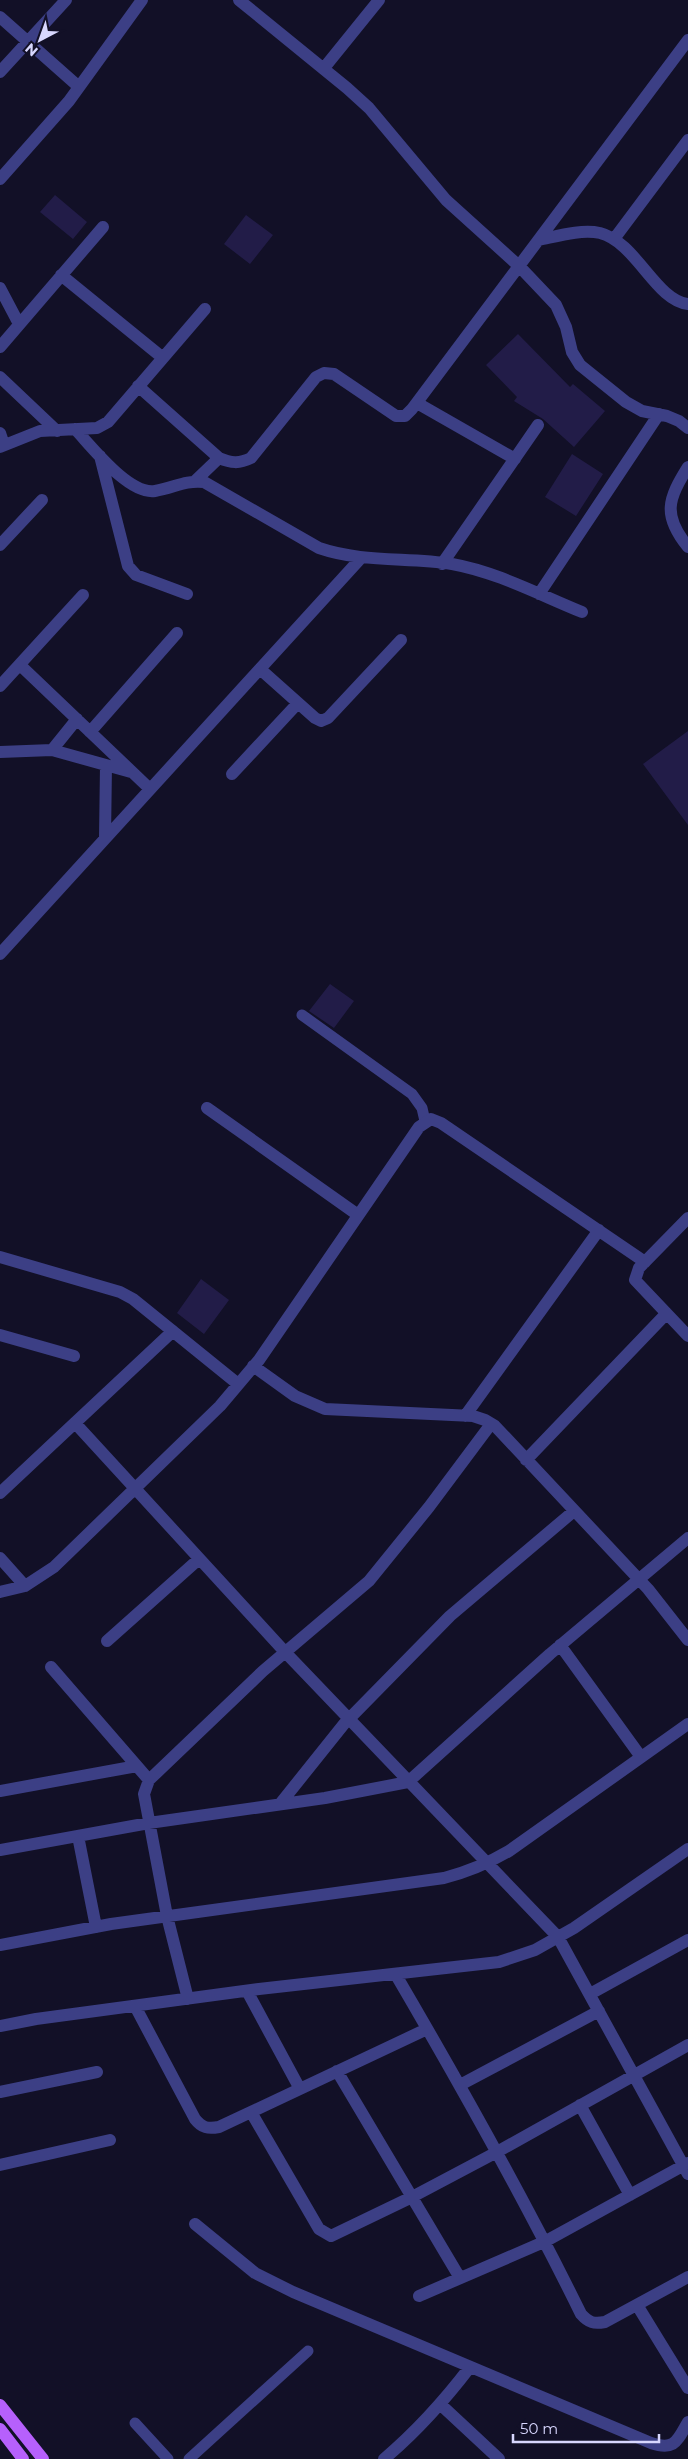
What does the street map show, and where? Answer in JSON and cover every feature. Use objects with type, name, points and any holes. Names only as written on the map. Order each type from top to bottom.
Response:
[{"type":"main road","points":[[0,2405],[43,2459]]},
{"type":"main road","points":[[0,2430],[23,2459]]},
{"type":"street","points":[[0,72],[66,0]]},
{"type":"street","points":[[0,179],[80,87],[142,0]]},
{"type":"street","points":[[239,0],[324,68],[369,108],[446,200],[519,266],[556,306],[566,327],[572,352],[580,365],[626,402],[642,411],[659,414],[679,421],[688,428]]},
{"type":"street","points":[[324,68],[379,0]]},
{"type":"street","points":[[0,17],[80,87]]},
{"type":"street","points":[[138,386],[219,458],[230,463],[242,462],[251,458],[316,377],[324,373],[334,374],[396,416],[405,416],[417,403],[688,40]]},
{"type":"street","points":[[614,239],[688,140]]},
{"type":"street","points":[[0,347],[103,226]]},
{"type":"street","points":[[539,240],[585,232],[600,233],[614,239],[631,253],[671,297],[688,304]]},
{"type":"street","points":[[62,275],[163,358]]},
{"type":"street","points":[[0,288],[19,324]]},
{"type":"street","points":[[0,433],[2,446],[40,431],[97,428],[108,422],[205,309]]},
{"type":"street","points":[[0,377],[57,431]]},
{"type":"street","points":[[417,403],[515,459]]},
{"type":"street","points":[[539,594],[659,414]]},
{"type":"street","points":[[442,564],[538,425]]},
{"type":"street","points":[[75,429],[119,474],[136,488],[146,492],[157,491],[191,480],[204,482],[319,548],[340,555],[442,564],[483,572],[582,612]]},
{"type":"street","points":[[99,454],[128,566],[136,575],[187,594]]},
{"type":"street","points":[[195,481],[219,458]]},
{"type":"street","points":[[688,467],[670,500],[671,517],[679,536],[688,547]]},
{"type":"street","points":[[0,545],[42,500]]},
{"type":"street","points":[[0,954],[362,558]]},
{"type":"street","points":[[0,686],[84,595]]},
{"type":"street","points":[[90,732],[177,633]]},
{"type":"street","points":[[260,669],[315,718],[322,722],[328,718],[401,640]]},
{"type":"street","points":[[20,665],[150,789]]},
{"type":"street","points":[[232,774],[298,703]]},
{"type":"street","points":[[52,750],[77,719]]},
{"type":"street","points":[[0,752],[52,750],[134,773]]},
{"type":"street","points":[[105,838],[106,765]]},
{"type":"street","points":[[207,1108],[358,1215]]},
{"type":"street","points":[[0,1592],[25,1586],[54,1567],[220,1406],[254,1366],[425,1121],[431,1119],[441,1123],[645,1262]]},
{"type":"street","points":[[688,1218],[645,1262],[635,1275],[635,1280],[688,1336]]},
{"type":"street","points":[[465,1416],[599,1230]]},
{"type":"street","points":[[0,1257],[120,1292],[133,1299],[238,1384]]},
{"type":"street","points":[[526,1460],[666,1314]]},
{"type":"street","points":[[2,1486],[75,1423],[173,1331]]},
{"type":"street","points":[[0,1335],[74,1356]]},
{"type":"street","points":[[254,1366],[295,1396],[325,1409],[465,1416],[485,1420],[526,1460],[638,1579],[688,1640]]},
{"type":"street","points":[[75,1423],[285,1652],[558,1937],[686,2167],[546,2241],[419,2296]]},
{"type":"street","points":[[188,1999],[167,1916],[149,1823],[144,1794],[149,1780],[285,1652],[369,1581],[429,1507],[491,1424]]},
{"type":"street","points":[[280,1804],[349,1718],[450,1616],[574,1511]]},
{"type":"street","points":[[0,1850],[149,1823],[280,1804],[408,1782],[560,1646],[688,1538]]},
{"type":"street","points":[[0,1558],[25,1586]]},
{"type":"street","points":[[107,1641],[200,1560]]},
{"type":"street","points":[[560,1646],[641,1757]]},
{"type":"street","points":[[51,1667],[149,1780]]},
{"type":"street","points":[[0,1945],[96,1927],[444,1878],[468,1872],[488,1864],[688,1724]]},
{"type":"street","points":[[0,1791],[137,1766]]},
{"type":"street","points":[[78,1836],[96,1927]]},
{"type":"street","points":[[0,2026],[36,2019],[247,1991],[499,1962],[535,1950],[558,1937],[688,1850]]},
{"type":"street","points":[[590,1994],[688,1940]]},
{"type":"street","points":[[396,1975],[497,2152],[546,2241],[581,2314],[587,2321],[596,2324],[605,2322],[688,2277]]},
{"type":"street","points":[[247,1991],[300,2089]]},
{"type":"street","points":[[135,2006],[195,2119],[201,2127],[210,2129],[219,2127],[427,2029]]},
{"type":"street","points":[[460,2085],[599,2011]]},
{"type":"street","points":[[251,2112],[319,2229],[331,2236],[340,2234],[497,2152],[688,2045]]},
{"type":"street","points":[[337,2071],[460,2278]]},
{"type":"street","points":[[0,2092],[97,2072]]},
{"type":"street","points":[[580,2105],[630,2195]]},
{"type":"street","points":[[0,2165],[110,2140]]},
{"type":"street","points":[[195,2224],[255,2273],[293,2292],[664,2447],[671,2446],[677,2440],[688,2422]]},
{"type":"street","points":[[637,2305],[688,2388]]},
{"type":"street","points":[[384,2459],[440,2404],[470,2367]]},
{"type":"street","points":[[440,2404],[500,2459]]},
{"type":"lane","points":[[302,1015],[412,1094],[422,1108],[425,1121]]},
{"type":"lane","points":[[189,2459],[308,2352]]},
{"type":"lane","points":[[134,2423],[168,2459]]},
{"type":"building","points":[[55,195],[87,222],[73,239],[40,212]]},
{"type":"building","points":[[246,215],[273,235],[250,264],[224,244]]},
{"type":"building","points":[[518,334],[570,387],[573,384],[605,411],[574,447],[543,419],[514,401],[517,397],[486,365]]},
{"type":"building","points":[[572,454],[603,474],[576,516],[545,497]]},
{"type":"building","points":[[688,731],[688,825],[643,764]]},
{"type":"building","points":[[330,984],[354,1001],[334,1028],[309,1011]]},
{"type":"building","points":[[201,1279],[229,1300],[204,1334],[177,1313]]}]
